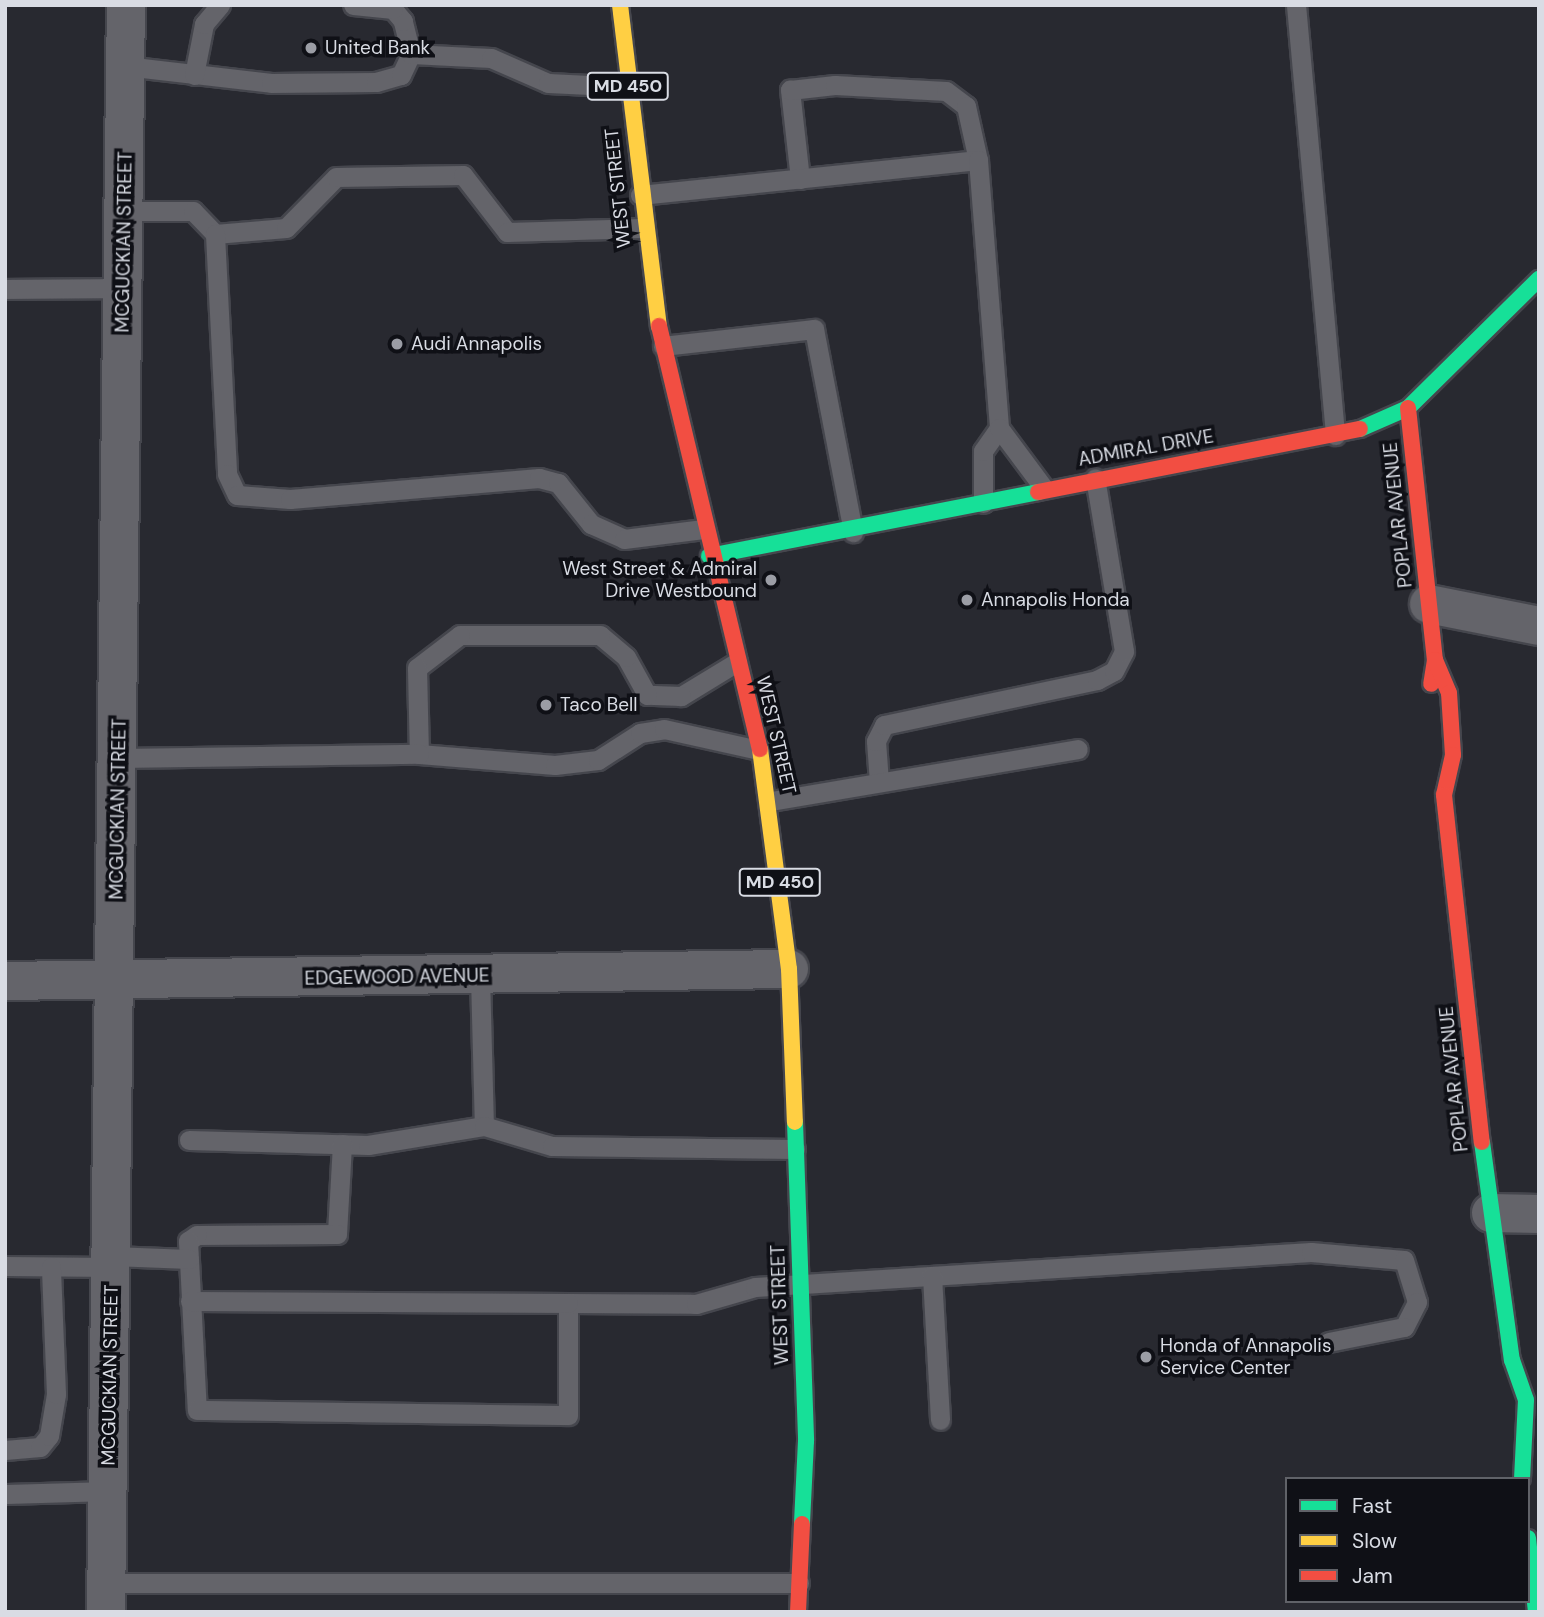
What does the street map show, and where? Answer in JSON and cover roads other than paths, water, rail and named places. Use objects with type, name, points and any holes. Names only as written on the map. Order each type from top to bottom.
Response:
[{"type":"street","name":"MCGUCKIAN STREET","points":[[106,1597],[119,758],[126,5]]},
{"type":"street","name":"WEST STREET","points":[[620,5],[644,228],[663,346],[709,555],[771,801],[789,969],[806,1441],[798,1612]]},
{"type":"street","name":"ADMIRAL DRIVE","points":[[709,555],[853,532],[1043,487],[1335,435],[1408,408],[1539,279]]},
{"type":"street","name":"POPLAR AVENUE","points":[[1408,408],[1435,660],[1429,706]]},
{"type":"street","points":[[1429,604],[1539,626]]},
{"type":"street","name":"POPLAR AVENUE","points":[[1435,660],[1445,677],[1453,737],[1444,793]]},
{"type":"street","name":"POPLAR AVENUE","points":[[1433,750],[1444,793],[1491,1213],[1512,1360],[1526,1400],[1521,1470]]},
{"type":"street","name":"EDGEWOOD AVENUE","points":[[5,981],[480,976],[789,969]]},
{"type":"street","points":[[1491,1213],[1539,1214]]},
{"type":"street","name":"POPLAR AVENUE","points":[[1502,1391],[1512,1360]]},
{"type":"street","name":"POPLAR AVENUE","points":[[1503,1430],[1521,1470]]},
{"type":"street","points":[[1530,1554],[1537,1610]]},
{"type":"lane","points":[[194,75],[204,24],[220,5]]},
{"type":"lane","points":[[125,66],[194,75],[376,82],[401,75],[411,54],[393,9],[353,5]]},
{"type":"lane","points":[[1296,5],[1335,435]]},
{"type":"lane","points":[[411,54],[491,58],[548,83],[629,87]]},
{"type":"lane","points":[[800,179],[790,90],[835,85],[946,91],[967,106],[978,160],[999,428],[1043,487]]},
{"type":"lane","points":[[640,195],[978,160]]},
{"type":"lane","points":[[215,234],[286,228],[335,177],[463,175],[508,232],[644,228]]},
{"type":"lane","points":[[124,211],[193,211],[215,234],[227,474],[237,495],[290,499],[539,478],[558,483],[591,524],[624,538],[703,529]]},
{"type":"lane","points":[[5,289],[123,288]]},
{"type":"lane","points":[[663,346],[814,329],[853,532]]},
{"type":"lane","points":[[982,503],[983,451],[999,428]]},
{"type":"lane","points":[[879,782],[876,741],[884,725],[1114,671],[1124,651],[1095,478]]},
{"type":"lane","points":[[419,754],[417,668],[460,635],[600,635],[626,657],[647,695],[643,733]]},
{"type":"lane","points":[[647,695],[681,696],[737,662]]},
{"type":"lane","points":[[119,758],[419,754],[555,765],[598,760],[643,733],[664,729],[760,750]]},
{"type":"lane","points":[[771,801],[1078,749]]},
{"type":"lane","points":[[480,976],[484,1126]]},
{"type":"lane","points":[[189,1140],[342,1144],[484,1126],[552,1146],[796,1149]]},
{"type":"lane","points":[[342,1144],[337,1234],[197,1235],[188,1241],[194,1406],[201,1412],[563,1416],[571,1412],[568,1303]]},
{"type":"lane","points":[[190,1301],[696,1304],[755,1287],[1311,1252],[1404,1260],[1417,1302],[1404,1327],[1328,1342]]},
{"type":"lane","points":[[5,1266],[51,1267],[112,1261],[189,1259]]},
{"type":"lane","points":[[5,1450],[40,1447],[49,1436],[56,1394],[51,1267]]},
{"type":"lane","points":[[932,1276],[940,1420]]},
{"type":"lane","points":[[5,1494],[108,1491]]},
{"type":"lane","points":[[106,1597],[799,1583]]},
{"type":"place","name":"United Bank","points":[[311,48]]},
{"type":"place","name":"Audi Annapolis","points":[[397,344]]},
{"type":"place","name":"West Street & Admiral Drive Westbound","points":[[771,580]]},
{"type":"place","name":"Annapolis Honda","points":[[967,600]]},
{"type":"place","name":"Taco Bell","points":[[546,705]]},
{"type":"place","name":"Honda of Annapolis Service Center","points":[[1146,1357]]}]
